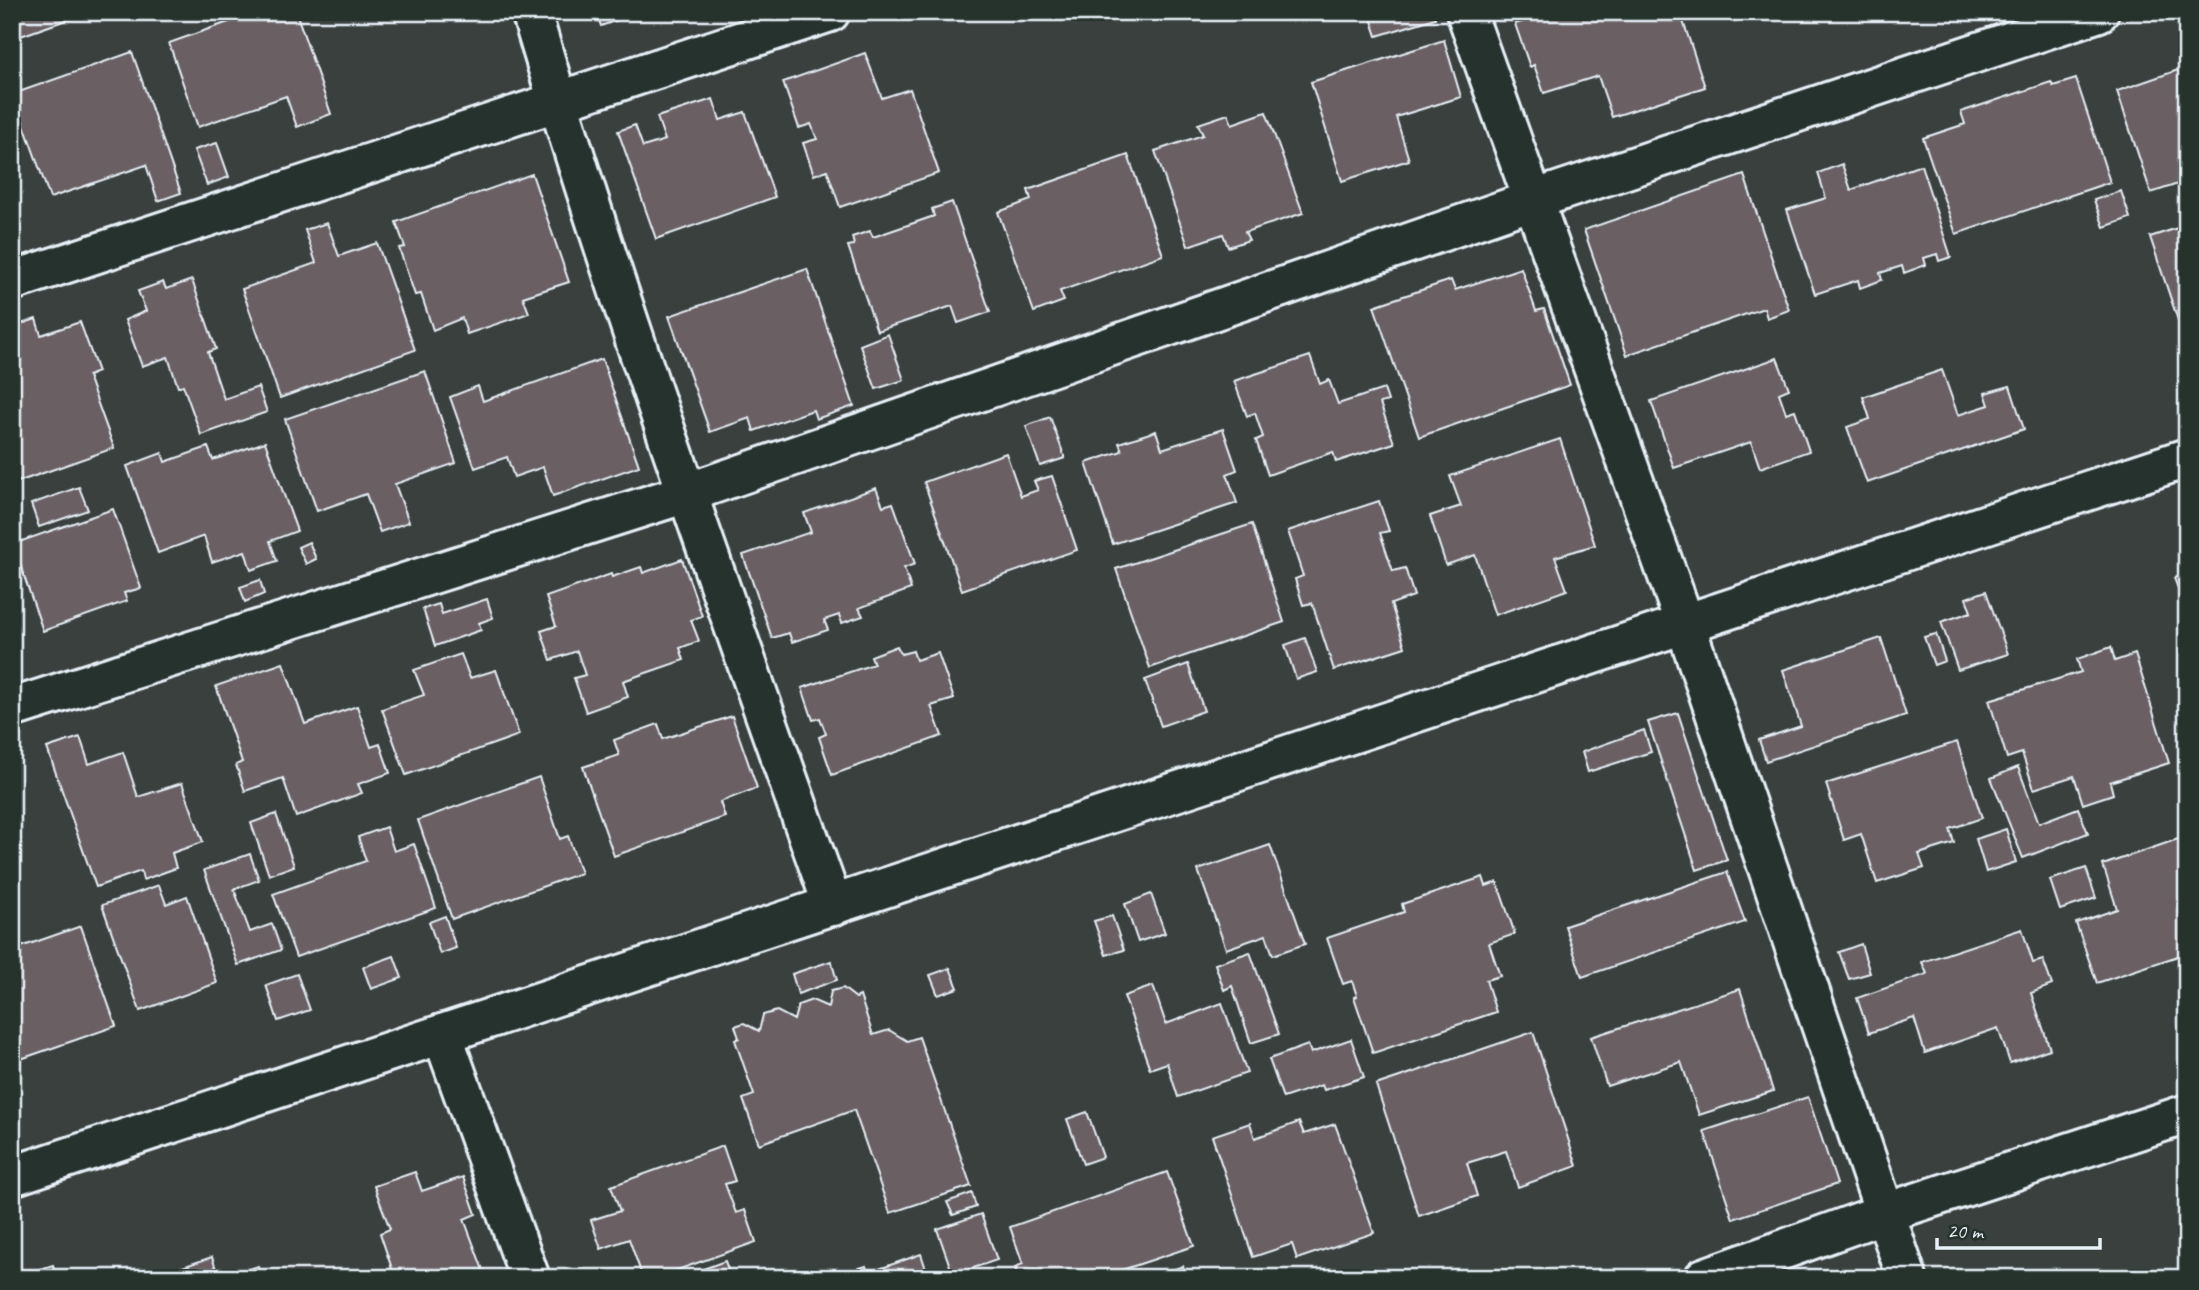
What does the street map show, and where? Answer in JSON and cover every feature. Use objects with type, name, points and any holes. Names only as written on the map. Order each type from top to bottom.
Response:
[{"type":"street","points":[[531,12],[557,102],[687,493],[833,905]]},
{"type":"street","points":[[12,281],[830,12]]},
{"type":"street","points":[[1466,12],[1685,624],[1907,1278]]},
{"type":"street","points":[[12,708],[687,493],[1533,200],[2099,12]]},
{"type":"street","points":[[12,1176],[2187,458]]},
{"type":"street","points":[[442,1034],[530,1278]]},
{"type":"street","points":[[1704,1278],[1885,1213],[2187,1114]]},
{"type":"building","points":[[12,12],[89,12],[12,39]]},
{"type":"building","points":[[235,12],[296,12],[331,114],[297,127],[286,96],[198,127],[169,43],[237,19]]},
{"type":"building","points":[[596,12],[640,12],[601,26]]},
{"type":"building","points":[[1369,12],[1433,12],[1435,18],[1377,36]]},
{"type":"building","points":[[1552,12],[1680,12],[1705,87],[1612,117],[1598,76],[1544,93],[1534,65],[1530,67],[1515,24]]},
{"type":"building","points":[[1444,40],[1461,97],[1396,117],[1409,160],[1342,181],[1311,82]]},
{"type":"building","points":[[132,52],[181,193],[158,201],[146,165],[50,198],[13,94]]},
{"type":"building","points":[[865,53],[882,98],[910,89],[939,173],[840,207],[827,170],[814,175],[803,143],[817,139],[811,124],[799,128],[783,82]]},
{"type":"building","points":[[2187,67],[2187,181],[2151,193],[2117,91]]},
{"type":"building","points":[[2076,79],[2110,182],[1956,234],[1923,138],[1965,124],[1961,112],[2051,82],[2053,86]]},
{"type":"building","points":[[713,99],[720,120],[745,112],[775,197],[656,239],[618,131],[635,125],[643,147],[665,140],[657,117]]},
{"type":"building","points":[[1266,112],[1303,213],[1245,232],[1249,240],[1228,247],[1223,234],[1188,246],[1155,151],[1203,135],[1198,124],[1228,114],[1232,124]]},
{"type":"building","points":[[217,143],[229,177],[207,185],[194,150]]},
{"type":"building","points":[[1128,155],[1163,255],[1060,291],[1064,301],[1034,312],[998,212],[1031,200],[1028,190]]},
{"type":"building","points":[[1842,164],[1851,190],[1921,165],[1951,257],[1939,261],[1937,254],[1924,258],[1926,265],[1904,273],[1902,266],[1880,273],[1882,280],[1860,288],[1858,280],[1815,294],[1787,210],[1826,198],[1818,173]]},
{"type":"building","points":[[532,174],[569,282],[523,297],[529,313],[467,334],[462,318],[433,330],[421,294],[415,295],[399,248],[405,247],[396,222]]},
{"type":"building","points":[[1744,175],[1789,310],[1767,318],[1764,308],[1627,355],[1584,230]]},
{"type":"building","points":[[12,180],[19,198],[12,200]]},
{"type":"building","points":[[2121,191],[2130,218],[2104,227],[2094,200]]},
{"type":"building","points":[[952,202],[990,312],[958,323],[952,306],[877,331],[848,246],[854,245],[852,237],[870,231],[873,237],[934,216],[932,209]]},
{"type":"building","points":[[327,223],[339,256],[377,243],[415,350],[280,398],[242,289],[316,263],[305,230]]},
{"type":"building","points":[[2187,225],[2187,331],[2182,332],[2150,237]]},
{"type":"building","points":[[1521,268],[1536,311],[1544,309],[1570,385],[1419,437],[1374,306],[1451,280],[1455,290]]},
{"type":"building","points":[[807,269],[854,406],[816,419],[813,410],[754,431],[750,418],[710,432],[669,316]]},
{"type":"building","points":[[192,280],[216,349],[208,352],[224,399],[258,387],[267,412],[201,435],[183,385],[178,387],[168,357],[142,366],[125,320],[146,311],[138,291],[163,282],[166,289]]},
{"type":"building","points":[[36,319],[41,335],[80,322],[98,372],[88,376],[114,448],[12,484],[12,355],[15,354],[12,327]]},
{"type":"building","points":[[888,334],[904,380],[876,389],[860,345]]},
{"type":"building","points":[[1310,356],[1320,384],[1329,380],[1338,404],[1384,389],[1388,401],[1380,403],[1394,443],[1336,462],[1333,452],[1268,475],[1256,440],[1263,437],[1255,413],[1247,416],[1234,381]]},
{"type":"building","points":[[1777,358],[1789,389],[1779,393],[1786,413],[1795,410],[1809,451],[1760,468],[1751,442],[1674,468],[1651,401]]},
{"type":"building","points":[[602,359],[639,466],[553,496],[543,467],[514,477],[507,457],[475,468],[450,397],[478,386],[483,401]]},
{"type":"building","points":[[1942,370],[1958,415],[1989,405],[1985,393],[2010,386],[2024,429],[1867,483],[1847,427],[1870,419],[1863,397]]},
{"type":"building","points":[[425,371],[456,463],[395,484],[409,522],[380,532],[366,494],[317,511],[285,419]]},
{"type":"building","points":[[1050,417],[1065,458],[1040,466],[1026,426]]},
{"type":"building","points":[[1223,429],[1237,470],[1227,474],[1237,503],[1113,544],[1086,463],[1122,451],[1119,443],[1156,431],[1162,449]]},
{"type":"building","points":[[1560,439],[1595,545],[1555,557],[1567,590],[1495,615],[1475,555],[1446,565],[1430,516],[1461,506],[1450,476]]},
{"type":"building","points":[[265,442],[297,531],[270,541],[277,561],[251,570],[245,551],[212,562],[204,536],[158,553],[127,466],[162,453],[165,462],[208,447],[213,460]]},
{"type":"building","points":[[1006,453],[1021,496],[1038,490],[1034,481],[1052,476],[1077,550],[962,590],[924,482]]},
{"type":"building","points":[[79,487],[88,510],[39,527],[31,504]]},
{"type":"building","points":[[876,488],[883,506],[893,503],[915,564],[904,568],[911,589],[859,608],[863,616],[842,623],[839,615],[824,620],[828,630],[792,642],[789,633],[772,638],[743,555],[811,532],[804,513]]},
{"type":"building","points":[[1379,501],[1389,531],[1380,533],[1393,571],[1405,568],[1414,596],[1391,604],[1405,647],[1334,670],[1312,603],[1303,605],[1295,579],[1303,576],[1288,531]]},
{"type":"building","points":[[113,509],[141,588],[124,593],[127,601],[43,631],[13,544]]},
{"type":"building","points":[[1252,524],[1284,622],[1150,668],[1116,569]]},
{"type":"building","points":[[309,542],[316,559],[306,564],[298,547]]},
{"type":"building","points":[[682,559],[702,616],[691,620],[699,641],[680,648],[684,660],[623,681],[628,697],[586,712],[574,678],[585,675],[577,651],[551,660],[541,631],[556,626],[546,597],[611,574],[612,577],[641,567],[643,573]]},
{"type":"building","points":[[2187,573],[2187,612],[2174,578]]},
{"type":"building","points":[[260,580],[264,594],[245,602],[240,587]]},
{"type":"building","points":[[1986,591],[2008,654],[1958,670],[1941,622],[1971,612],[1966,598]]},
{"type":"building","points":[[487,599],[493,618],[479,623],[481,630],[435,646],[423,609],[439,604],[442,614]]},
{"type":"building","points":[[1936,634],[1945,661],[1934,665],[1924,637]]},
{"type":"building","points":[[1305,638],[1317,672],[1296,679],[1285,645]]},
{"type":"building","points":[[1881,638],[1906,715],[1766,761],[1759,740],[1801,726],[1783,670]]},
{"type":"building","points":[[897,646],[901,654],[913,651],[916,660],[938,653],[954,699],[931,706],[942,736],[832,775],[819,737],[826,734],[820,718],[813,720],[802,688],[874,664],[871,656]]},
{"type":"building","points":[[2111,647],[2115,661],[2135,654],[2169,763],[2110,782],[2113,794],[2083,804],[2074,776],[2034,789],[2022,753],[2007,758],[1989,700],[2081,672],[2077,659]]},
{"type":"building","points":[[461,654],[470,678],[496,670],[519,735],[406,775],[382,709],[424,695],[414,670]]},
{"type":"building","points":[[283,663],[305,724],[357,706],[371,747],[380,744],[390,773],[358,784],[362,793],[296,817],[283,778],[245,791],[236,765],[242,762],[216,686]]},
{"type":"building","points":[[1188,664],[1204,711],[1161,726],[1145,680]]},
{"type":"building","points":[[1678,713],[1727,860],[1697,870],[1648,722]]},
{"type":"building","points":[[732,716],[757,788],[720,802],[725,817],[614,856],[583,767],[619,755],[614,740],[658,724],[663,739]]},
{"type":"building","points":[[1644,730],[1651,752],[1588,772],[1582,752]]},
{"type":"building","points":[[80,737],[89,764],[123,752],[138,797],[182,783],[203,842],[172,853],[176,868],[143,880],[141,871],[96,887],[47,748]]},
{"type":"building","points":[[1957,742],[1982,818],[1950,829],[1954,843],[1919,854],[1924,868],[1877,883],[1861,834],[1844,840],[1826,784]]},
{"type":"building","points":[[2018,767],[2039,823],[2078,808],[2088,833],[2023,858],[1991,778]]},
{"type":"building","points":[[539,777],[560,839],[568,836],[581,873],[452,919],[418,820]]},
{"type":"building","points":[[276,814],[294,866],[269,875],[251,823]]},
{"type":"building","points":[[386,827],[394,851],[414,844],[436,908],[296,957],[273,894],[366,861],[358,837]]},
{"type":"building","points":[[2006,829],[2016,862],[1986,872],[1976,839]]},
{"type":"building","points":[[2181,838],[2187,856],[2187,953],[2097,983],[2076,923],[2117,909],[2103,865]]},
{"type":"building","points":[[1270,845],[1305,944],[1273,955],[1266,935],[1226,949],[1198,870]]},
{"type":"building","points":[[250,854],[259,880],[234,889],[250,932],[272,924],[281,950],[238,965],[204,870]]},
{"type":"building","points":[[2086,868],[2096,898],[2060,910],[2050,880]]},
{"type":"building","points":[[1727,872],[1745,922],[1582,977],[1565,926]]},
{"type":"building","points":[[1483,877],[1486,886],[1497,882],[1515,934],[1489,943],[1500,976],[1486,980],[1496,1012],[1373,1053],[1354,997],[1357,996],[1352,981],[1343,984],[1327,938],[1404,912],[1402,904]]},
{"type":"building","points":[[159,885],[166,904],[187,896],[217,983],[140,1011],[102,905]]},
{"type":"building","points":[[1151,894],[1165,933],[1138,942],[1125,904]]},
{"type":"building","points":[[445,916],[456,948],[440,954],[429,922]]},
{"type":"building","points":[[1112,916],[1124,950],[1106,955],[1094,921]]},
{"type":"building","points":[[81,926],[116,1026],[12,1062],[12,941],[18,939],[21,947]]},
{"type":"building","points":[[2022,929],[2033,963],[2043,960],[2052,985],[2031,993],[2050,1049],[2010,1063],[1998,1028],[1925,1053],[1914,1018],[1869,1033],[1857,998],[1927,974],[1922,962]]},
{"type":"building","points":[[1861,944],[1870,973],[1849,979],[1839,952]]},
{"type":"building","points":[[1250,952],[1279,1034],[1251,1043],[1232,986],[1224,990],[1215,964]]},
{"type":"building","points":[[394,956],[402,978],[371,989],[363,967]]},
{"type":"building","points":[[831,961],[837,980],[798,994],[792,974]]},
{"type":"building","points":[[950,968],[958,988],[938,995],[930,975]]},
{"type":"building","points":[[297,974],[310,1010],[278,1021],[266,985]]},
{"type":"building","points":[[1153,986],[1166,1024],[1222,1003],[1247,1073],[1178,1097],[1167,1063],[1150,1069],[1124,996]]},
{"type":"building","points":[[843,988],[856,998],[860,996],[873,1035],[889,1030],[907,1041],[919,1037],[971,1186],[890,1213],[854,1110],[759,1144],[743,1099],[754,1095],[735,1040],[739,1038],[735,1026],[744,1023],[759,1031],[763,1015],[777,1011],[794,1020],[798,1005],[812,1000],[828,1007],[831,991]]},
{"type":"building","points":[[1740,989],[1773,1091],[1699,1115],[1681,1062],[1607,1086],[1591,1037]]},
{"type":"building","points":[[1533,1032],[1577,1166],[1518,1187],[1506,1151],[1467,1163],[1477,1196],[1419,1216],[1376,1085]]},
{"type":"building","points":[[1351,1039],[1364,1077],[1324,1090],[1322,1085],[1283,1098],[1269,1059],[1308,1045],[1311,1053]]},
{"type":"building","points":[[1808,1097],[1837,1184],[1733,1219],[1704,1131]]},
{"type":"building","points":[[1087,1112],[1103,1157],[1083,1164],[1067,1119]]},
{"type":"building","points":[[1299,1122],[1304,1134],[1335,1124],[1374,1233],[1297,1259],[1292,1244],[1253,1257],[1212,1136],[1250,1123],[1255,1138]]},
{"type":"building","points":[[723,1146],[735,1181],[725,1184],[736,1213],[745,1210],[756,1242],[655,1278],[643,1278],[629,1239],[601,1249],[591,1220],[620,1211],[611,1186]]},
{"type":"building","points":[[415,1172],[422,1191],[463,1177],[476,1214],[464,1219],[486,1278],[367,1278],[392,1269],[380,1233],[390,1229],[374,1186]]},
{"type":"building","points":[[1167,1172],[1194,1246],[1119,1271],[1121,1278],[1018,1278],[1015,1267],[1023,1264],[1010,1227]]},
{"type":"building","points":[[972,1193],[976,1207],[953,1215],[947,1202]]},
{"type":"building","points":[[981,1214],[997,1260],[953,1275],[937,1229]]},
{"type":"building","points":[[921,1254],[929,1278],[842,1278],[840,1274],[866,1266],[868,1273]]},
{"type":"building","points":[[212,1257],[219,1278],[177,1278],[182,1276],[179,1268]]},
{"type":"building","points":[[725,1261],[731,1278],[694,1278],[692,1273]]},
{"type":"building","points":[[53,1265],[57,1278],[23,1278],[22,1275]]},
{"type":"building","points":[[258,1266],[262,1278],[224,1278]]},
{"type":"building","points":[[1183,1266],[1187,1278],[1159,1278],[1158,1275]]}]
